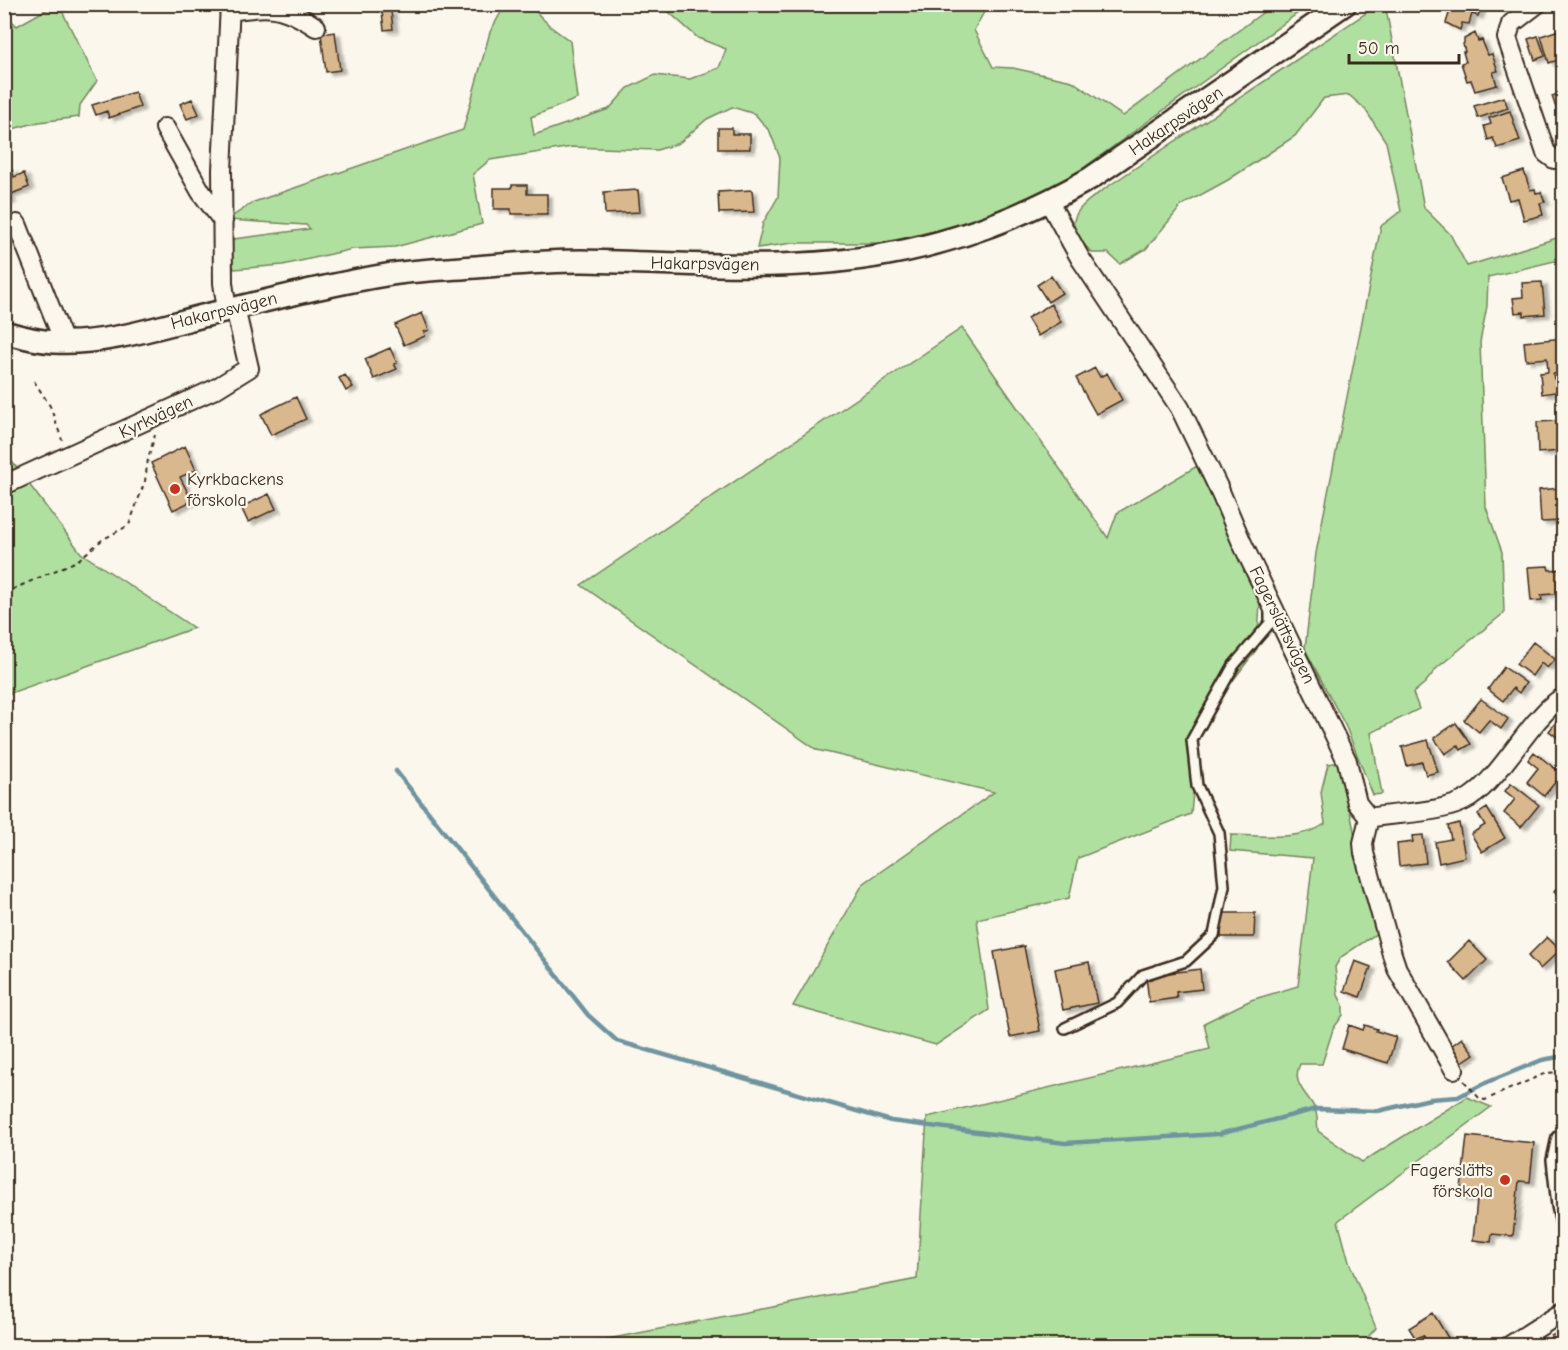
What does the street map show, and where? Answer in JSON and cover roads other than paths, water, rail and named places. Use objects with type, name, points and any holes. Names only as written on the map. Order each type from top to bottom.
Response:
[{"type":"street","name":"Hakarpsvägen","points":[[4,332],[26,338],[64,342],[112,337],[355,280],[431,270],[540,262],[772,266],[887,255],[937,243],[1002,222],[1050,202],[1144,144],[1345,4]]},
{"type":"street","points":[[1537,4],[1511,24],[1507,38],[1546,153],[1554,159],[1563,159]]},
{"type":"street","points":[[231,309],[223,283],[222,170],[230,8],[281,9],[294,12],[316,27]]},
{"type":"street","points":[[165,128],[201,192],[223,221]]},
{"type":"street","name":"Fagerslättsvägen","points":[[1050,202],[1080,258],[1180,408],[1347,761],[1357,803],[1369,818]]},
{"type":"street","points":[[17,224],[64,342]]},
{"type":"street","name":"Kyrkvägen","points":[[4,484],[215,389],[249,368],[231,309]]},
{"type":"street","points":[[1459,1075],[1397,969],[1384,933],[1364,853],[1363,843],[1369,818],[1434,810],[1455,805],[1470,797],[1485,784],[1548,708],[1563,697]]},
{"type":"street","points":[[1509,1346],[1563,1311]]},
{"type":"lane","points":[[1065,1028],[1117,1003],[1143,975],[1186,961],[1214,935],[1224,886],[1219,833],[1197,786],[1192,740],[1234,665],[1270,622],[1270,602]]},
{"type":"lane","points":[[1563,1135],[1557,1137],[1552,1160],[1563,1238]]},
{"type":"waterway","points":[[396,771],[588,1015],[617,1041],[891,1121],[1065,1143],[1219,1134],[1316,1109],[1378,1111],[1430,1099],[1458,1097],[1483,1084],[1542,1060],[1564,1056]]},
{"type":"place","name":"Kyrkbackens förskola","points":[[175,489]]},
{"type":"place","name":"Fagerslätts förskola","points":[[1505,1180]]}]
